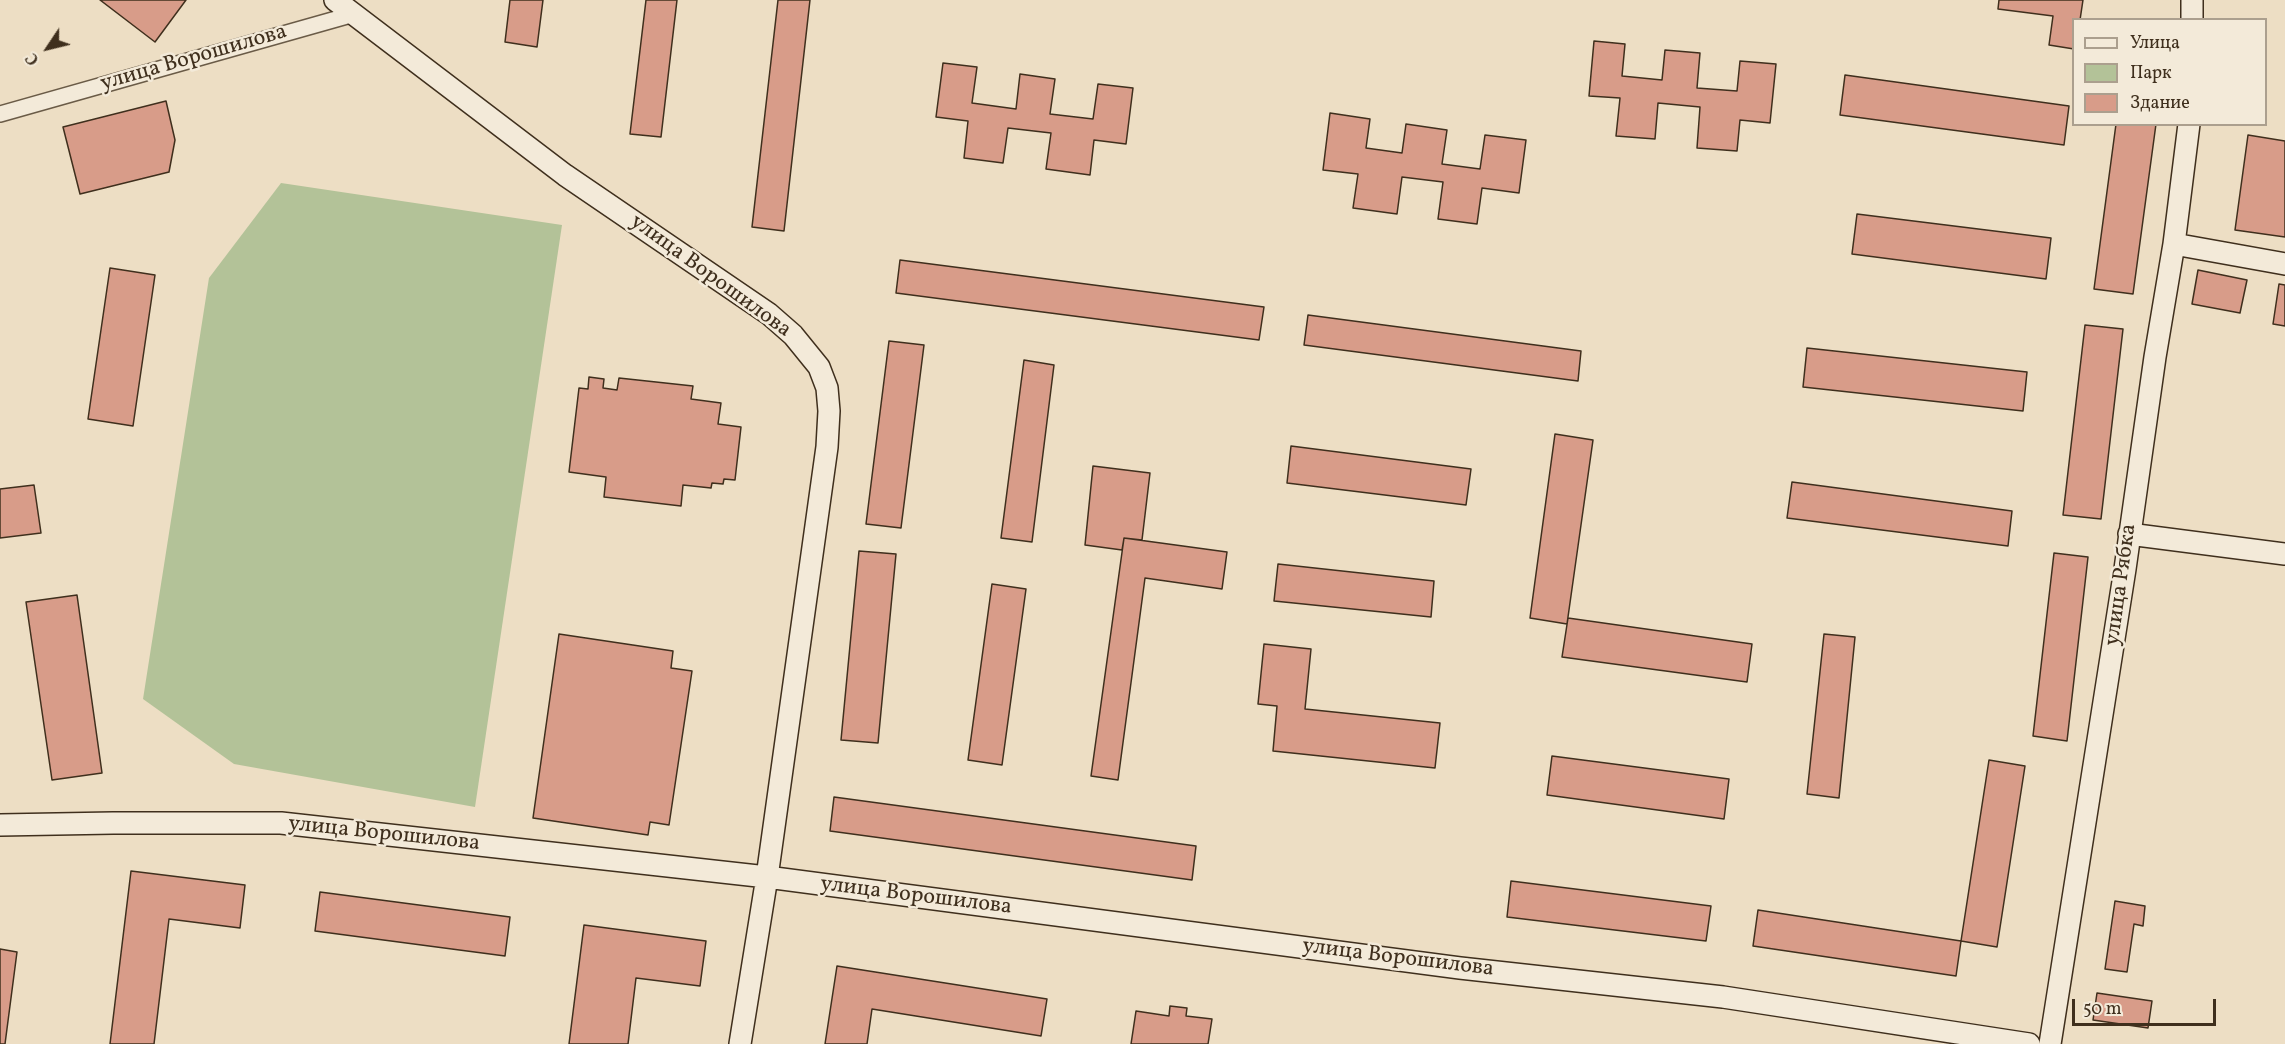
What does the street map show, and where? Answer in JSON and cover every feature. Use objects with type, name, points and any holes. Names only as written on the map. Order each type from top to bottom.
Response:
[{"type":"main road","name":"улица Ворошилова","points":[[335,0],[565,175],[770,314],[793,335],[819,367],[827,388],[829,411],[827,447],[767,878],[740,1044]]},
{"type":"main road","points":[[2192,0],[2193,18]]},
{"type":"main road","name":"улица Рябка","points":[[2050,1044],[2174,244],[2189,126]]},
{"type":"main road","points":[[2174,244],[2285,264]]},
{"type":"main road","points":[[2129,534],[2285,554]]},
{"type":"main road","name":"улица Ворошилова","points":[[0,825],[280,823],[767,878],[1460,968],[1723,997],[1994,1041],[2029,1044]]},
{"type":"street","name":"улица Ворошилова","points":[[0,114],[354,14]]},
{"type":"green space","points":[[281,183],[562,225],[475,807],[234,764],[143,699],[209,278]]},
{"type":"building","points":[[100,0],[186,0],[155,42]]},
{"type":"building","points":[[510,0],[543,0],[537,47],[505,42]]},
{"type":"building","points":[[646,0],[677,0],[661,137],[630,134]]},
{"type":"building","points":[[778,0],[810,0],[784,231],[752,227]]},
{"type":"building","points":[[1999,0],[2083,0],[2080,18],[2072,18],[2072,49],[2049,45],[2053,16],[1998,9]]},
{"type":"building","points":[[1594,41],[1625,44],[1622,76],[1662,80],[1665,50],[1700,53],[1697,88],[1737,91],[1740,61],[1776,64],[1770,123],[1740,120],[1737,151],[1697,148],[1700,107],[1658,103],[1655,139],[1616,136],[1620,98],[1589,96]]},
{"type":"building","points":[[943,63],[977,67],[972,103],[1016,109],[1020,74],[1055,79],[1050,114],[1093,119],[1098,84],[1133,88],[1126,144],[1094,140],[1090,175],[1046,169],[1051,133],[1008,128],[1003,163],[964,158],[968,121],[936,117]]},
{"type":"building","points":[[1845,75],[2069,106],[2064,145],[1840,115]]},
{"type":"building","points":[[166,101],[175,140],[169,172],[80,194],[63,127]]},
{"type":"building","points":[[1330,113],[1370,119],[1366,148],[1402,153],[1406,124],[1447,130],[1442,164],[1480,169],[1485,135],[1526,140],[1519,193],[1482,188],[1477,224],[1438,219],[1443,182],[1402,177],[1397,214],[1353,208],[1358,174],[1323,170]]},
{"type":"building","points":[[2116,126],[2156,126],[2133,294],[2094,289]]},
{"type":"building","points":[[2248,135],[2285,141],[2285,237],[2235,230]]},
{"type":"building","points":[[1857,214],[2051,238],[2046,279],[1852,254]]},
{"type":"building","points":[[900,260],[1264,307],[1259,340],[896,293]]},
{"type":"building","points":[[110,268],[155,275],[133,426],[88,419]]},
{"type":"building","points":[[2198,270],[2247,280],[2240,313],[2192,304]]},
{"type":"building","points":[[2279,284],[2285,285],[2285,326],[2273,324]]},
{"type":"building","points":[[1308,315],[1581,351],[1578,381],[1304,345]]},
{"type":"building","points":[[2085,325],[2123,329],[2101,519],[2063,515]]},
{"type":"building","points":[[889,341],[924,345],[901,528],[866,524]]},
{"type":"building","points":[[1807,348],[2027,372],[2023,411],[1803,387]]},
{"type":"building","points":[[1024,360],[1054,365],[1032,542],[1001,538]]},
{"type":"building","points":[[589,377],[604,379],[603,388],[617,390],[619,378],[693,386],[691,399],[721,403],[718,424],[741,427],[735,480],[724,479],[723,484],[712,483],[711,488],[683,485],[681,506],[604,497],[606,477],[569,472],[579,388],[588,389]]},
{"type":"building","points":[[1555,434],[1593,440],[1567,624],[1530,618]]},
{"type":"building","points":[[1291,446],[1471,469],[1466,505],[1287,483]]},
{"type":"building","points":[[1093,466],[1150,473],[1142,540],[1124,538],[1122,550],[1085,545]]},
{"type":"building","points":[[1792,482],[2012,511],[2008,546],[1787,518]]},
{"type":"building","points":[[34,485],[41,533],[0,538],[0,489]]},
{"type":"building","points":[[1124,538],[1227,552],[1222,589],[1145,578],[1118,780],[1091,776]]},
{"type":"building","points":[[859,551],[896,554],[878,743],[841,740]]},
{"type":"building","points":[[2054,553],[2088,557],[2067,741],[2033,736]]},
{"type":"building","points":[[1278,564],[1434,581],[1431,617],[1274,601]]},
{"type":"building","points":[[992,584],[1026,589],[1002,765],[968,760]]},
{"type":"building","points":[[77,595],[102,773],[52,780],[26,602]]},
{"type":"building","points":[[1568,618],[1752,644],[1747,682],[1562,657]]},
{"type":"building","points":[[559,634],[673,651],[671,668],[692,671],[669,825],[650,822],[648,835],[533,818]]},
{"type":"building","points":[[1824,634],[1855,637],[1839,798],[1807,794]]},
{"type":"building","points":[[1264,644],[1311,649],[1305,709],[1440,723],[1435,768],[1273,751],[1277,706],[1258,704]]},
{"type":"building","points":[[1552,756],[1729,779],[1724,819],[1547,795]]},
{"type":"building","points":[[1989,760],[2025,766],[1997,947],[1961,941]]},
{"type":"building","points":[[834,797],[1196,846],[1192,880],[830,831]]},
{"type":"building","points":[[131,871],[245,885],[240,928],[169,919],[154,1044],[110,1044]]},
{"type":"building","points":[[1511,881],[1711,906],[1706,941],[1507,917]]},
{"type":"building","points":[[320,892],[510,917],[505,956],[315,931]]},
{"type":"building","points":[[2115,901],[2145,906],[2143,926],[2134,924],[2127,972],[2105,969]]},
{"type":"building","points":[[1758,910],[1961,941],[1956,976],[1753,946]]},
{"type":"building","points":[[584,925],[706,941],[700,986],[636,978],[628,1044],[569,1044]]},
{"type":"building","points":[[0,949],[17,952],[5,1044],[0,1044]]},
{"type":"building","points":[[837,966],[1047,999],[1041,1036],[872,1009],[867,1044],[825,1044]]},
{"type":"building","points":[[2097,993],[2152,1001],[2148,1028],[2093,1020]]},
{"type":"building","points":[[1170,1006],[1187,1008],[1186,1016],[1212,1019],[1208,1044],[1131,1044],[1136,1011],[1169,1016]]}]
